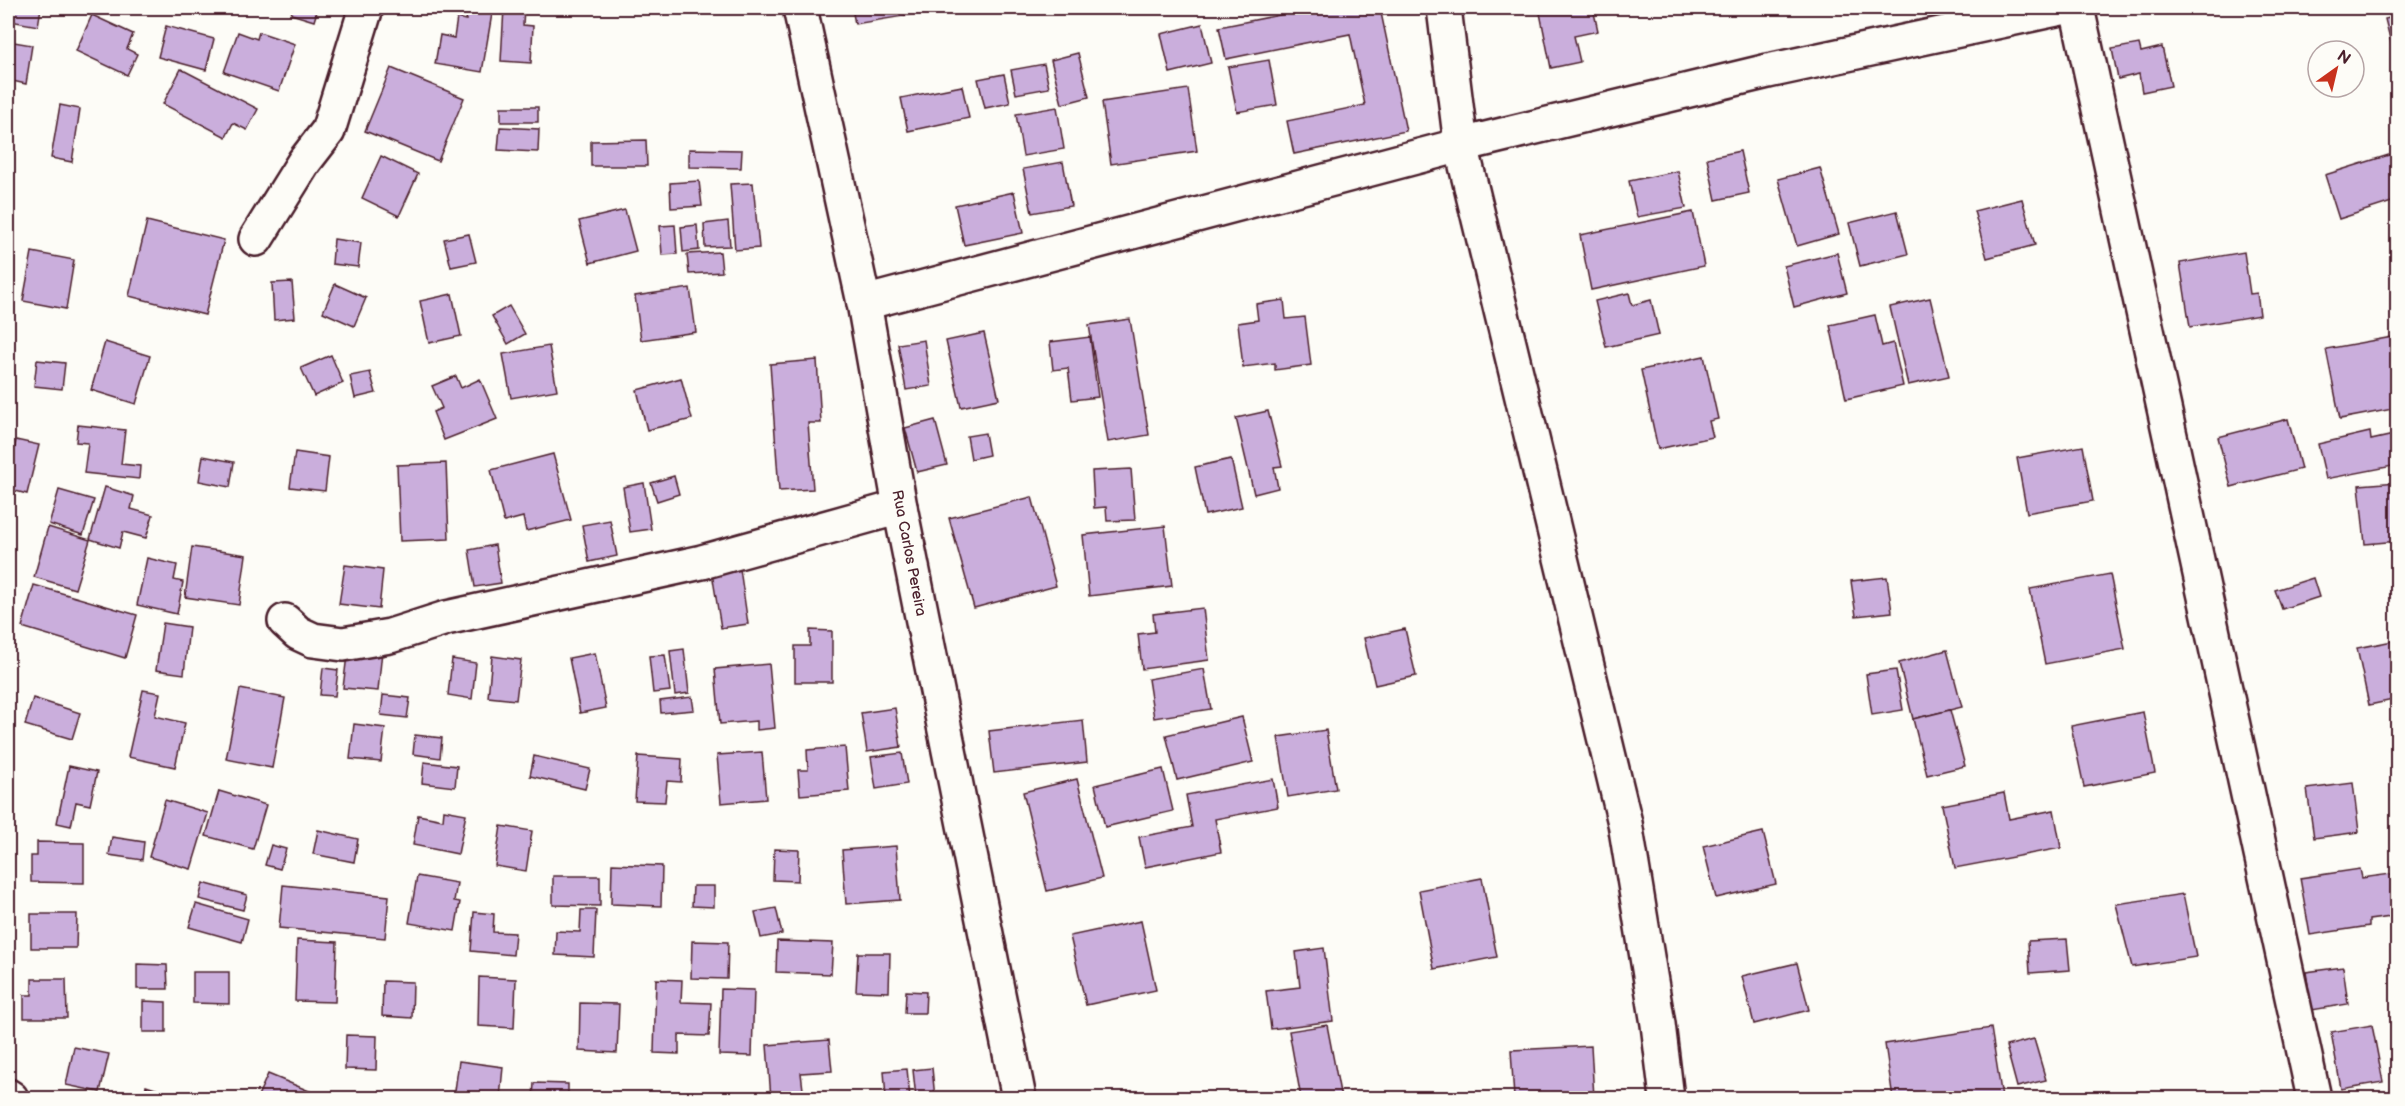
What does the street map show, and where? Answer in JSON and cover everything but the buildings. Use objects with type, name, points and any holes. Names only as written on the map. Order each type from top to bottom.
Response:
[{"type":"street","points":[[256,239],[304,162],[328,131],[366,8]]},
{"type":"street","name":"Rua Carlos Pereira","points":[[801,8],[864,303],[900,507],[1019,1098]]},
{"type":"street","points":[[1443,8],[1461,145],[1625,823],[1658,1024],[1667,1098]]},
{"type":"street","points":[[864,303],[1461,145],[1768,71],[2061,8]]},
{"type":"street","points":[[2077,8],[2314,1098]]},
{"type":"street","points":[[285,621],[298,633],[313,640],[343,644],[390,636],[468,613],[702,562],[900,507]]}]
